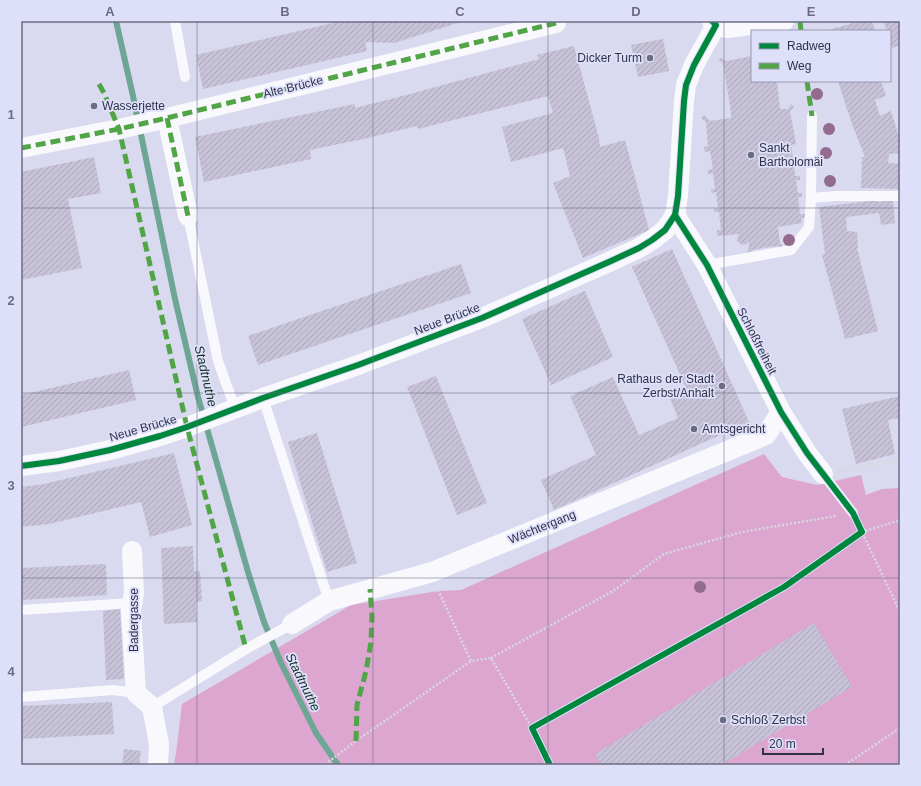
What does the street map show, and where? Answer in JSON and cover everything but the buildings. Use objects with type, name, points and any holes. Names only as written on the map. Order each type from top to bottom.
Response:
[{"type":"street","points":[[714,23],[727,28],[784,21]]},
{"type":"street","name":"Alte Brücke","points":[[21,148],[159,120],[560,22]]},
{"type":"street","name":"Neue Brücke","points":[[21,466],[59,461],[110,450],[160,436],[191,425],[358,365],[482,318],[565,282],[639,248],[652,240],[666,230],[675,215],[678,196],[686,85],[714,23]]},
{"type":"street","points":[[159,120],[188,216]]},
{"type":"street","name":"Schloßfreiheit","points":[[675,215],[707,265],[781,412],[807,453],[823,474]]},
{"type":"street","name":"Wächtergang","points":[[292,624],[329,601],[432,572],[766,436],[781,412]]},
{"type":"street","name":"Badergasse","points":[[132,551],[134,593],[131,611],[136,692]]},
{"type":"street","points":[[136,692],[152,707],[159,744],[158,765]]},
{"type":"lane","points":[[175,21],[185,77]]},
{"type":"lane","points":[[707,265],[791,250],[809,227],[811,198],[812,116]]},
{"type":"lane","points":[[811,198],[836,196],[900,196]]},
{"type":"lane","points":[[188,216],[227,411]]},
{"type":"lane","points":[[263,398],[329,601]]},
{"type":"lane","points":[[823,474],[853,513]]},
{"type":"lane","points":[[21,610],[132,603]]},
{"type":"lane","points":[[152,707],[292,624]]},
{"type":"lane","points":[[21,697],[113,690],[136,692]]},
{"type":"path","points":[[823,474],[900,460]]},
{"type":"path","points":[[326,764],[346,748],[471,661],[491,658],[613,591],[664,554],[742,532],[853,513]]},
{"type":"path","points":[[532,728],[784,587],[862,532],[900,520]]},
{"type":"path","points":[[862,532],[900,612]]},
{"type":"path","points":[[432,572],[438,591],[471,661]]},
{"type":"path","points":[[491,658],[532,728],[550,765]]},
{"type":"path","points":[[846,765],[900,728]]},
{"type":"shaded area","points":[[764,454],[782,477],[817,485],[861,475],[866,495],[882,489],[900,488],[900,765],[174,765],[182,704],[351,605],[438,591],[461,590]]},
{"type":"waterway","name":"Stadtnuthe","points":[[116,21],[175,299],[198,397],[248,572],[264,622],[281,663],[316,733],[338,765]]},
{"type":"marked path","points":[[800,21],[801,30]]},
{"type":"marked path","points":[[21,148],[167,118],[556,23]]},
{"type":"marked path","points":[[807,82],[812,116]]},
{"type":"marked path","points":[[99,84],[119,129],[187,427],[246,649]]},
{"type":"marked path","points":[[167,118],[188,216]]},
{"type":"marked path","points":[[356,741],[357,705],[366,671],[371,642],[372,617],[370,589]]},
{"type":"cycle path","points":[[21,466],[59,461],[110,450],[187,427],[482,318],[611,261],[652,240],[665,230],[675,215],[678,196],[686,85],[694,65],[716,25],[712,21]]},
{"type":"cycle path","points":[[550,765],[532,728],[784,587],[862,532],[853,513],[807,453],[781,412],[707,265],[675,215]]},
{"type":"place","name":"Dicker Turm","points":[[650,58]]},
{"type":"place","name":"Wasserjette","points":[[94,106]]},
{"type":"place","name":"Sankt Bartholomäi","points":[[751,155]]},
{"type":"place","name":"Rathaus der Stadt Zerbst/Anhalt","points":[[722,386]]},
{"type":"place","name":"Amtsgericht","points":[[694,429]]},
{"type":"place","name":"Schloß Zerbst","points":[[723,720]]}]
